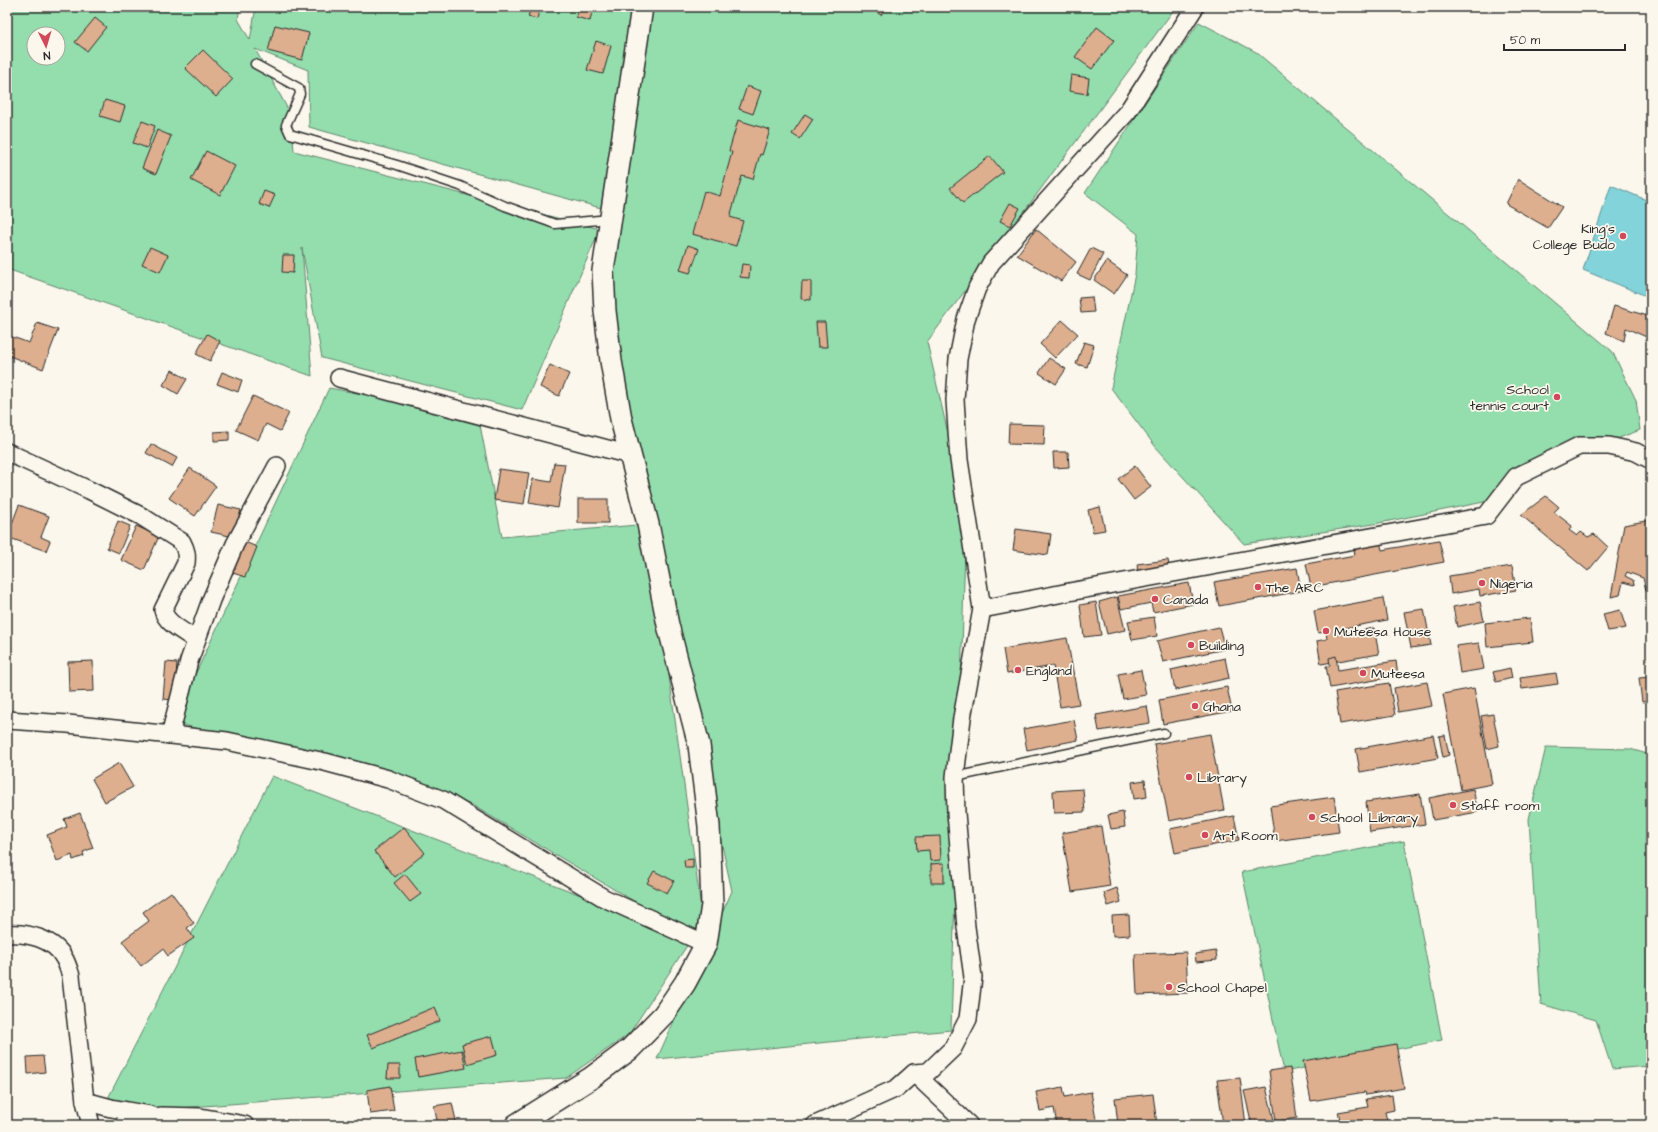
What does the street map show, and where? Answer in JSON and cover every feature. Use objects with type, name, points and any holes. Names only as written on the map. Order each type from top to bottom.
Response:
[{"type":"street","points":[[516,1125],[591,1078],[630,1049],[664,1014],[685,983],[706,944],[712,905],[709,826],[698,745],[668,625],[648,524],[621,419],[611,361],[605,311],[603,271],[642,7]]},
{"type":"street","points":[[815,1125],[897,1088],[914,1073],[928,1072],[953,1048],[968,1018],[973,977],[966,927],[956,813],[955,777],[962,718],[982,609],[959,460],[955,400],[958,358],[966,319],[977,288],[991,263],[1128,110],[1195,7]]},
{"type":"street","points":[[339,378],[630,455]]},
{"type":"street","points":[[982,609],[1486,516],[1516,477],[1579,446],[1609,446],[1636,452],[1651,460]]},
{"type":"street","points":[[7,452],[141,516],[182,542],[186,549],[186,563],[163,610],[168,621],[196,640]]},
{"type":"street","points":[[170,735],[196,640],[211,600],[235,544],[277,466]]},
{"type":"street","points":[[7,720],[68,724],[227,741],[326,762],[388,779],[443,800],[604,898],[706,944]]},
{"type":"street","points":[[7,934],[36,936],[54,946],[64,957],[71,976],[85,1101],[91,1125]]},
{"type":"street","points":[[914,1073],[969,1125]]},
{"type":"street","points":[[85,1101],[110,1108],[161,1116],[200,1117],[244,1125]]},
{"type":"street","points":[[123,1125],[161,1116]]},
{"type":"lane","points":[[255,64],[299,88],[300,94],[286,125],[290,134],[397,165],[453,184],[505,206],[555,224],[610,219]]},
{"type":"lane","points":[[955,777],[1164,733]]},
{"type":"green space","points":[[7,7],[240,7],[238,19],[250,40],[256,7],[634,7],[601,208],[309,127],[308,70],[255,49],[291,115],[294,151],[600,229],[522,410],[322,358],[302,248],[312,376],[7,269]]},
{"type":"green space","points":[[647,7],[1176,7],[927,342],[966,512],[951,1030],[657,1059],[732,891],[605,311]]},
{"type":"green space","points":[[1199,22],[1256,52],[1612,351],[1636,400],[1640,430],[1541,468],[1484,502],[1374,524],[1244,544],[1155,446],[1111,388],[1135,274],[1138,234],[1085,193]]},
{"type":"green space","points":[[329,388],[478,415],[502,537],[648,524],[706,944],[472,805],[173,722]]},
{"type":"green space","points":[[1546,747],[1630,749],[1651,755],[1651,1066],[1612,1069],[1596,1020],[1541,1004],[1529,819]]},
{"type":"green space","points":[[272,776],[692,938],[629,1034],[566,1078],[100,1114]]},
{"type":"green space","points":[[1404,841],[1442,1040],[1284,1072],[1242,872]]},
{"type":"water","name":"King's College Budo","points":[[1611,185],[1651,202],[1651,298],[1583,270]]},
{"type":"building","points":[[531,7],[540,7],[537,19],[528,17]]},
{"type":"building","points":[[578,7],[593,7],[590,21],[576,17]]},
{"type":"building","points":[[875,7],[886,7],[881,15],[873,10]]},
{"type":"building","points":[[1367,7],[1389,7],[1389,9]]},
{"type":"building","points":[[95,18],[106,27],[87,51],[75,42]]},
{"type":"building","points":[[275,25],[309,33],[302,60],[268,51]]},
{"type":"building","points":[[1097,27],[1114,40],[1092,69],[1075,57]]},
{"type":"building","points":[[596,41],[611,46],[603,74],[587,70]]},
{"type":"building","points":[[203,50],[233,79],[216,97],[185,68]]},
{"type":"building","points":[[1071,75],[1089,78],[1087,94],[1069,91]]},
{"type":"building","points":[[747,86],[761,91],[753,114],[739,109]]},
{"type":"building","points":[[105,100],[125,106],[120,122],[100,116]]},
{"type":"building","points":[[805,114],[813,119],[800,139],[792,134]]},
{"type":"building","points":[[738,120],[770,130],[762,155],[760,154],[753,179],[742,176],[730,217],[743,221],[736,246],[692,234],[704,191],[720,196],[732,152],[729,151]]},
{"type":"building","points":[[142,121],[155,126],[147,148],[133,143]]},
{"type":"building","points":[[157,130],[171,136],[156,174],[142,168]]},
{"type":"building","points":[[206,151],[235,166],[220,195],[191,180]]},
{"type":"building","points":[[990,156],[1003,172],[963,203],[950,188]]},
{"type":"building","points":[[1518,179],[1562,207],[1548,228],[1506,204]]},
{"type":"building","points":[[264,191],[275,195],[269,208],[259,204]]},
{"type":"building","points":[[1010,203],[1020,208],[1010,226],[1000,221]]},
{"type":"building","points":[[1036,229],[1076,262],[1061,281],[1017,255]]},
{"type":"building","points":[[688,245],[699,249],[690,273],[680,270]]},
{"type":"building","points":[[150,247],[168,255],[160,272],[142,264]]},
{"type":"building","points":[[1091,248],[1103,254],[1090,280],[1077,274]]},
{"type":"building","points":[[283,255],[294,255],[293,273],[282,272]]},
{"type":"building","points":[[1107,261],[1127,275],[1114,294],[1094,280]]},
{"type":"building","points":[[742,264],[750,265],[749,278],[740,277]]},
{"type":"building","points":[[802,281],[811,281],[811,300],[801,299]]},
{"type":"building","points":[[1092,297],[1094,312],[1081,313],[1079,298]]},
{"type":"building","points":[[1614,306],[1651,317],[1651,339],[1626,328],[1624,341],[1606,333]]},
{"type":"building","points":[[1062,320],[1078,334],[1055,358],[1040,344]]},
{"type":"building","points":[[816,322],[825,322],[827,347],[818,347]]},
{"type":"building","points":[[37,323],[58,330],[43,369],[7,355],[7,335],[29,343]]},
{"type":"building","points":[[207,334],[220,341],[210,361],[196,354]]},
{"type":"building","points":[[1084,342],[1094,345],[1087,367],[1076,364]]},
{"type":"building","points":[[1049,358],[1066,369],[1056,384],[1039,373]]},
{"type":"building","points":[[550,365],[569,374],[559,396],[540,387]]},
{"type":"building","points":[[172,370],[187,379],[178,394],[163,385]]},
{"type":"building","points":[[222,372],[242,380],[238,392],[217,384]]},
{"type":"building","points":[[253,396],[289,413],[280,431],[266,424],[258,440],[236,430]]},
{"type":"building","points":[[1009,424],[1045,425],[1044,445],[1008,444]]},
{"type":"building","points":[[229,431],[229,440],[214,441],[214,432]]},
{"type":"building","points":[[151,444],[177,458],[172,467],[146,453]]},
{"type":"building","points":[[1053,452],[1068,452],[1069,467],[1054,468]]},
{"type":"building","points":[[554,463],[565,464],[558,508],[529,503],[533,479],[551,482]]},
{"type":"building","points":[[1135,466],[1151,487],[1134,500],[1118,479]]},
{"type":"building","points":[[190,468],[216,486],[195,516],[169,498]]},
{"type":"building","points":[[499,469],[529,473],[524,504],[494,500]]},
{"type":"building","points":[[1546,496],[1559,507],[1554,512],[1572,526],[1569,530],[1577,536],[1581,532],[1588,537],[1594,534],[1608,547],[1588,571],[1521,515]]},
{"type":"building","points":[[578,499],[608,499],[608,523],[578,523]]},
{"type":"building","points":[[19,505],[49,516],[41,537],[50,541],[46,551],[7,537]]},
{"type":"building","points":[[218,505],[241,510],[234,537],[211,532]]},
{"type":"building","points":[[1100,507],[1105,530],[1093,532],[1088,510]]},
{"type":"building","points":[[1651,520],[1651,592],[1646,590],[1643,578],[1627,572],[1625,576],[1633,580],[1634,585],[1623,582],[1620,595],[1611,597],[1624,525]]},
{"type":"building","points":[[118,521],[130,526],[119,553],[107,548]]},
{"type":"building","points":[[136,526],[159,536],[144,570],[121,560]]},
{"type":"building","points":[[1016,529],[1051,534],[1048,555],[1013,550]]},
{"type":"building","points":[[1379,537],[1382,550],[1439,540],[1444,562],[1311,587],[1306,564],[1355,555],[1353,542]]},
{"type":"building","points":[[242,541],[257,547],[245,577],[230,572]]},
{"type":"building","points":[[1168,560],[1170,571],[1138,575],[1137,564]]},
{"type":"building","name":"Nigeria","points":[[1512,566],[1516,590],[1480,596],[1479,589],[1451,594],[1449,576]]},
{"type":"building","name":"The ARC","points":[[1297,568],[1301,591],[1219,606],[1214,582]]},
{"type":"building","name":"Canada","points":[[1189,583],[1193,604],[1153,612],[1151,603],[1121,609],[1118,596]]},
{"type":"building","points":[[1117,597],[1125,630],[1107,634],[1099,602]]},
{"type":"building","name":"Muteesa House","points":[[1383,598],[1387,620],[1334,630],[1335,635],[1374,628],[1379,654],[1321,664],[1317,641],[1327,639],[1326,632],[1318,633],[1314,611]]},
{"type":"building","points":[[1096,602],[1101,635],[1084,637],[1080,605]]},
{"type":"building","name":"Nigeria","points":[[1480,602],[1484,621],[1457,627],[1453,607]]},
{"type":"building","points":[[1424,609],[1431,645],[1411,648],[1404,612]]},
{"type":"building","points":[[1620,610],[1626,628],[1608,631],[1603,614]]},
{"type":"building","points":[[1154,617],[1157,636],[1132,640],[1128,621]]},
{"type":"building","name":"Nigeria","points":[[1530,618],[1533,642],[1487,647],[1485,623]]},
{"type":"building","name":"Building","points":[[1219,627],[1225,649],[1163,662],[1157,641]]},
{"type":"building","name":"England","points":[[1067,638],[1079,704],[1060,707],[1053,666],[1007,674],[1003,649]]},
{"type":"building","points":[[1479,643],[1484,669],[1460,673],[1456,646]]},
{"type":"building","name":"Muteesa","points":[[1336,656],[1338,670],[1396,661],[1398,676],[1330,688],[1326,666],[1330,666],[1329,658]]},
{"type":"building","name":"Ghana","points":[[1225,658],[1229,678],[1175,690],[1171,670]]},
{"type":"building","points":[[93,661],[94,691],[69,692],[68,662]]},
{"type":"building","points":[[166,662],[177,663],[174,700],[163,699]]},
{"type":"building","points":[[1510,668],[1512,678],[1496,682],[1493,672]]},
{"type":"building","points":[[1141,670],[1146,695],[1123,699],[1118,674]]},
{"type":"building","points":[[1556,673],[1558,684],[1522,689],[1520,678]]},
{"type":"building","points":[[1651,677],[1651,701],[1642,702],[1639,678]]},
{"type":"building","points":[[1427,682],[1432,706],[1398,712],[1394,688]]},
{"type":"building","points":[[1389,683],[1395,715],[1340,724],[1335,692]]},
{"type":"building","name":"Ghana","points":[[1227,687],[1232,711],[1163,724],[1159,700]]},
{"type":"building","points":[[1474,688],[1492,784],[1461,790],[1443,694]]},
{"type":"building","points":[[1147,706],[1150,723],[1099,731],[1096,715]]},
{"type":"building","points":[[1493,714],[1499,746],[1487,749],[1481,716]]},
{"type":"building","name":"England","points":[[1074,720],[1078,740],[1027,750],[1023,729]]},
{"type":"building","name":"Library","points":[[1210,734],[1224,810],[1169,821],[1154,744]]},
{"type":"building","points":[[1433,735],[1438,758],[1360,772],[1356,749]]},
{"type":"building","points":[[1445,735],[1449,755],[1443,757],[1439,736]]},
{"type":"building","points":[[119,763],[133,787],[105,802],[92,779]]},
{"type":"building","points":[[1145,780],[1147,797],[1134,799],[1132,782]]},
{"type":"building","points":[[1083,789],[1085,812],[1054,813],[1053,791]]},
{"type":"building","name":"Staff room","points":[[1473,789],[1478,812],[1433,820],[1429,798]]},
{"type":"building","points":[[1420,794],[1425,824],[1370,832],[1366,802]]},
{"type":"building","points":[[1334,797],[1339,832],[1275,841],[1270,806]]},
{"type":"building","points":[[1123,812],[1125,827],[1111,829],[1108,815]]},
{"type":"building","points":[[80,813],[93,848],[83,852],[84,856],[73,860],[72,855],[57,861],[47,835],[67,827],[64,819]]},
{"type":"building","name":"Art Room","points":[[1234,816],[1239,840],[1175,853],[1170,829]]},
{"type":"building","points":[[1101,826],[1110,886],[1072,892],[1062,833]]},
{"type":"building","points":[[404,827],[425,853],[395,877],[374,851]]},
{"type":"building","points":[[940,836],[941,860],[930,861],[929,850],[917,851],[916,837]]},
{"type":"building","points":[[693,859],[693,868],[685,868],[684,860]]},
{"type":"building","points":[[944,863],[944,883],[931,883],[931,864]]},
{"type":"building","points":[[654,871],[674,881],[667,893],[647,883]]},
{"type":"building","points":[[405,874],[421,894],[410,902],[394,883]]},
{"type":"building","points":[[1117,888],[1121,902],[1108,906],[1104,893]]},
{"type":"building","points":[[171,892],[194,923],[187,928],[194,938],[168,956],[163,949],[141,966],[122,941],[149,921],[143,912]]},
{"type":"building","points":[[1129,915],[1130,935],[1113,936],[1112,916]]},
{"type":"building","points":[[1216,951],[1217,960],[1196,962],[1195,954]]},
{"type":"building","points":[[1186,952],[1188,993],[1137,995],[1135,954]]},
{"type":"building","points":[[435,1007],[440,1021],[373,1048],[367,1035]]},
{"type":"building","points":[[492,1036],[497,1055],[467,1064],[462,1044]]},
{"type":"building","points":[[1396,1044],[1404,1088],[1366,1095],[1365,1092],[1311,1101],[1303,1061]]},
{"type":"building","points":[[462,1050],[466,1068],[418,1077],[415,1059]]},
{"type":"building","points":[[43,1056],[45,1072],[28,1074],[27,1057]]},
{"type":"building","points":[[388,1065],[400,1065],[400,1078],[387,1078]]},
{"type":"building","points":[[1290,1068],[1297,1118],[1276,1121],[1269,1071]]},
{"type":"building","points":[[1240,1078],[1246,1125],[1223,1125],[1217,1080]]},
{"type":"building","points":[[390,1086],[394,1111],[370,1114],[367,1090]]},
{"type":"building","points":[[1063,1087],[1065,1097],[1091,1092],[1097,1125],[1057,1125],[1054,1108],[1040,1111],[1036,1092]]},
{"type":"building","points":[[1266,1087],[1274,1120],[1252,1125],[1244,1091]]},
{"type":"building","points":[[1153,1094],[1157,1125],[1118,1125],[1115,1098]]},
{"type":"building","points":[[1392,1095],[1394,1110],[1385,1112],[1388,1125],[1341,1125],[1338,1112],[1368,1107],[1366,1099]]},
{"type":"building","points":[[452,1103],[457,1125],[438,1125],[434,1106]]},
{"type":"place","name":"King's College Budo","points":[[1623,236]]},
{"type":"place","name":"School tennis court","points":[[1557,397]]},
{"type":"place","name":"Nigeria","points":[[1482,583]]},
{"type":"place","name":"The ARC","points":[[1258,587]]},
{"type":"place","name":"Canada","points":[[1155,599]]},
{"type":"place","name":"Muteesa House","points":[[1326,631]]},
{"type":"place","name":"Building","points":[[1191,645]]},
{"type":"place","name":"England","points":[[1018,670]]},
{"type":"place","name":"Muteesa","points":[[1363,673]]},
{"type":"place","name":"Ghana","points":[[1195,706]]},
{"type":"place","name":"Library","points":[[1189,777]]},
{"type":"place","name":"Staff room","points":[[1453,805]]},
{"type":"place","name":"School Library","points":[[1312,817]]},
{"type":"place","name":"Art Room","points":[[1205,835]]},
{"type":"place","name":"School Chapel","points":[[1169,987]]}]
